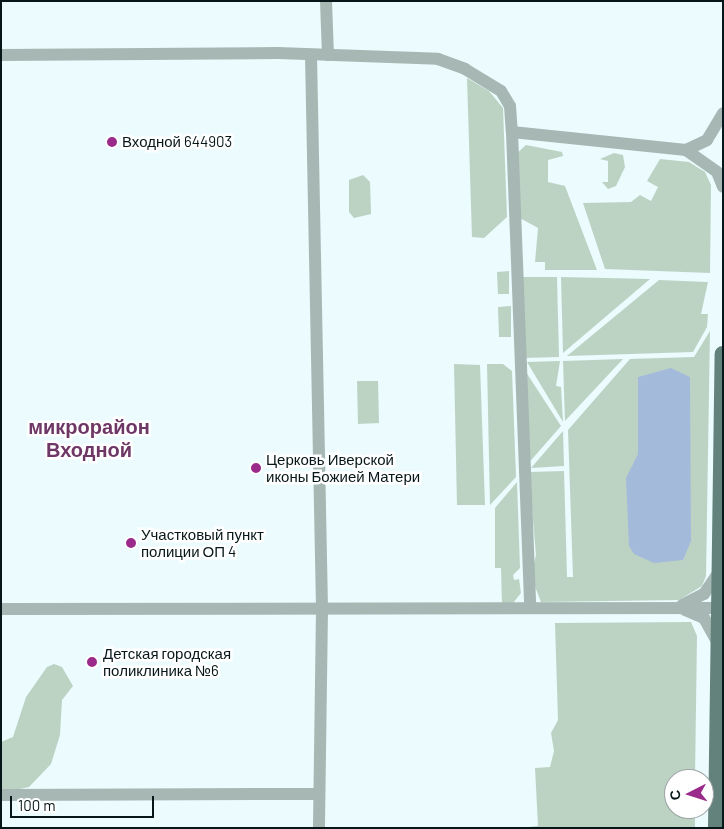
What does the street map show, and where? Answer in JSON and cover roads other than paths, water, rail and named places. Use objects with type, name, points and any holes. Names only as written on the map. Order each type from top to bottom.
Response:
[{"type":"main road","points":[[716,828],[720,608],[718,572],[723,354]]},
{"type":"street","points":[[326,1],[328,55]]},
{"type":"street","points":[[1,55],[328,55],[451,62],[501,91],[510,106],[512,132],[530,608]]},
{"type":"street","points":[[311,55],[322,610],[318,828]]},
{"type":"street","points":[[686,150],[707,140],[723,113]]},
{"type":"street","points":[[512,132],[686,150],[717,172],[723,187]]},
{"type":"street","points":[[675,607],[704,594],[718,572]]},
{"type":"street","points":[[675,607],[704,618],[718,643]]},
{"type":"street","points":[[1,608],[322,610],[720,608]]},
{"type":"street","points":[[1,796],[319,794]]},
{"type":"water","points":[[671,368],[690,377],[691,541],[683,560],[654,563],[634,554],[629,546],[626,478],[638,454],[638,377]]},
{"type":"place","name":"Входной 644903","points":[[112,142]]},
{"type":"place","name":"Церковь Иверской иконы Божией Матери","points":[[256,468]]},
{"type":"place","name":"Участковый пункт полиции ОП 4","points":[[131,543]]},
{"type":"place","name":"Детская городская поликлиника №6","points":[[92,662]]},
{"type":"district","name":"микрорайон Входной","points":[[89,438]]}]
